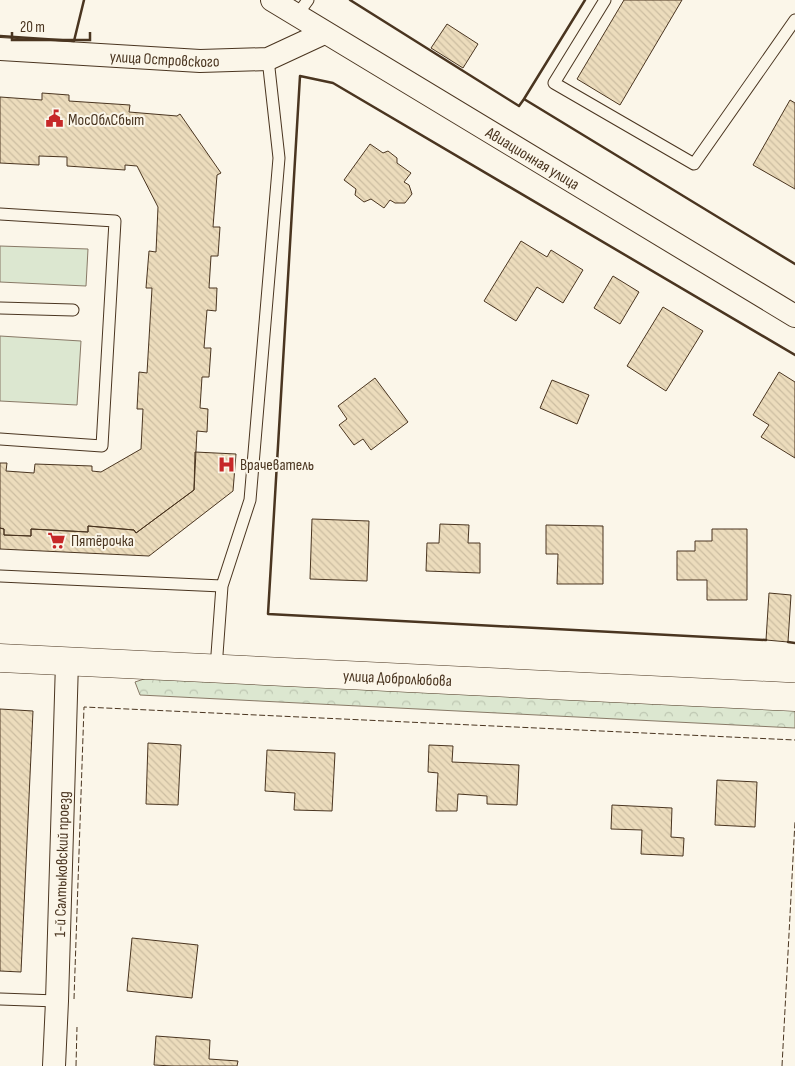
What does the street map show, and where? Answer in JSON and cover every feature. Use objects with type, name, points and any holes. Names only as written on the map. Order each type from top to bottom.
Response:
[{"type":"street","name":"Авиационная улица","points":[[272,0],[302,8],[324,33],[795,316]]},
{"type":"street","name":"улица Островского","points":[[0,49],[200,61],[268,59],[324,33]]},
{"type":"street","name":"улица Добролюбова","points":[[0,658],[795,697]]},
{"type":"street","name":"1-й Салтыковский проезд","points":[[54,1066],[67,662]]},
{"type":"lane","points":[[605,0],[554,83],[694,164],[795,20]]},
{"type":"lane","points":[[216,668],[222,586],[250,500],[279,158],[268,59]]},
{"type":"lane","points":[[0,214],[115,221],[102,446],[0,439]]},
{"type":"lane","points":[[0,308],[73,310]]},
{"type":"lane","points":[[0,576],[222,586]]},
{"type":"lane","points":[[0,999],[57,1001]]},
{"type":"green space","points":[[0,246],[88,249],[86,286],[0,282]]},
{"type":"green space","points":[[0,336],[81,341],[77,405],[0,401]]},
{"type":"green space","points":[[153,676],[795,707],[795,728],[140,695],[135,682]]},
{"type":"building","points":[[624,0],[682,0],[620,105],[577,79]]},
{"type":"building","points":[[447,24],[478,44],[463,68],[431,48]]},
{"type":"building","points":[[42,93],[69,95],[69,101],[130,105],[129,112],[177,116],[180,114],[221,173],[217,175],[213,227],[220,227],[218,256],[211,256],[209,288],[217,288],[216,311],[207,310],[204,348],[211,348],[209,377],[202,377],[200,408],[208,409],[207,432],[197,431],[194,490],[136,533],[134,530],[88,526],[88,532],[31,529],[31,536],[4,535],[4,529],[0,528],[0,463],[7,463],[6,471],[34,473],[35,464],[92,466],[92,471],[101,472],[141,449],[143,409],[137,409],[139,372],[147,373],[152,288],[146,288],[149,251],[156,252],[158,207],[137,166],[125,165],[125,170],[67,166],[67,157],[39,156],[39,165],[0,163],[0,97],[42,100]]},
{"type":"building","points":[[790,100],[795,103],[795,189],[753,165]]},
{"type":"building","points":[[370,144],[383,153],[388,151],[397,158],[397,163],[411,173],[404,182],[409,185],[412,194],[405,203],[395,203],[390,200],[384,208],[371,199],[364,202],[355,195],[356,189],[344,180]]},
{"type":"building","points":[[521,241],[547,257],[551,250],[583,270],[563,303],[537,287],[516,321],[484,301]]},
{"type":"building","points":[[613,276],[639,292],[620,324],[594,308]]},
{"type":"building","points":[[663,307],[703,331],[666,391],[627,366]]},
{"type":"building","points":[[779,372],[795,382],[795,458],[761,437],[769,425],[753,415]]},
{"type":"building","points":[[375,378],[408,422],[371,450],[363,439],[354,445],[339,425],[347,419],[338,406]]},
{"type":"building","points":[[552,380],[589,395],[577,424],[540,408]]},
{"type":"building","points":[[195,452],[236,454],[233,491],[149,556],[0,549],[0,528],[4,529],[4,535],[31,536],[31,529],[88,532],[88,526],[134,530],[136,533],[194,490]]},
{"type":"building","points":[[312,519],[369,521],[367,581],[310,579]]},
{"type":"building","points":[[440,524],[469,525],[468,543],[480,543],[480,573],[426,571],[427,543],[439,543]]},
{"type":"building","points":[[546,525],[603,526],[603,584],[557,584],[558,554],[546,554]]},
{"type":"building","points":[[712,529],[747,529],[747,600],[707,600],[707,580],[677,580],[677,551],[695,551],[695,541],[712,541]]},
{"type":"building","points":[[769,593],[791,595],[788,642],[766,640]]},
{"type":"building","points":[[0,709],[33,711],[21,972],[0,971]]},
{"type":"building","points":[[148,743],[181,745],[178,805],[146,804]]},
{"type":"building","points":[[429,745],[453,746],[452,762],[519,765],[517,805],[487,804],[487,796],[458,794],[457,811],[436,811],[438,773],[428,772]]},
{"type":"building","points":[[267,750],[335,753],[332,811],[294,810],[295,793],[265,791]]},
{"type":"building","points":[[717,780],[757,782],[755,827],[715,825]]},
{"type":"building","points":[[612,805],[672,808],[671,837],[684,838],[683,856],[641,854],[642,830],[611,829]]},
{"type":"building","points":[[132,938],[198,945],[192,998],[127,991]]},
{"type":"building","points":[[156,1036],[210,1040],[209,1059],[238,1061],[237,1066],[154,1065]]},
{"type":"fence","points":[[74,999],[84,707],[795,740]]},
{"type":"fence","points":[[782,1066],[795,821]]},
{"type":"fence","points":[[76,1066],[77,1027]]},
{"type":"wall","points":[[0,36],[74,41],[84,0]]},
{"type":"wall","points":[[350,0],[519,106],[524,99]]},
{"type":"wall","points":[[585,0],[524,99],[795,264]]},
{"type":"wall","points":[[766,640],[268,614],[300,76],[333,83],[795,355]]},
{"type":"wall","points":[[788,642],[795,643]]},
{"type":"place","name":"МосОблСбыт","points":[[54,119]]},
{"type":"place","name":"Врачеватель","points":[[226,464]]},
{"type":"place","name":"Пятёрочка","points":[[57,540]]}]
